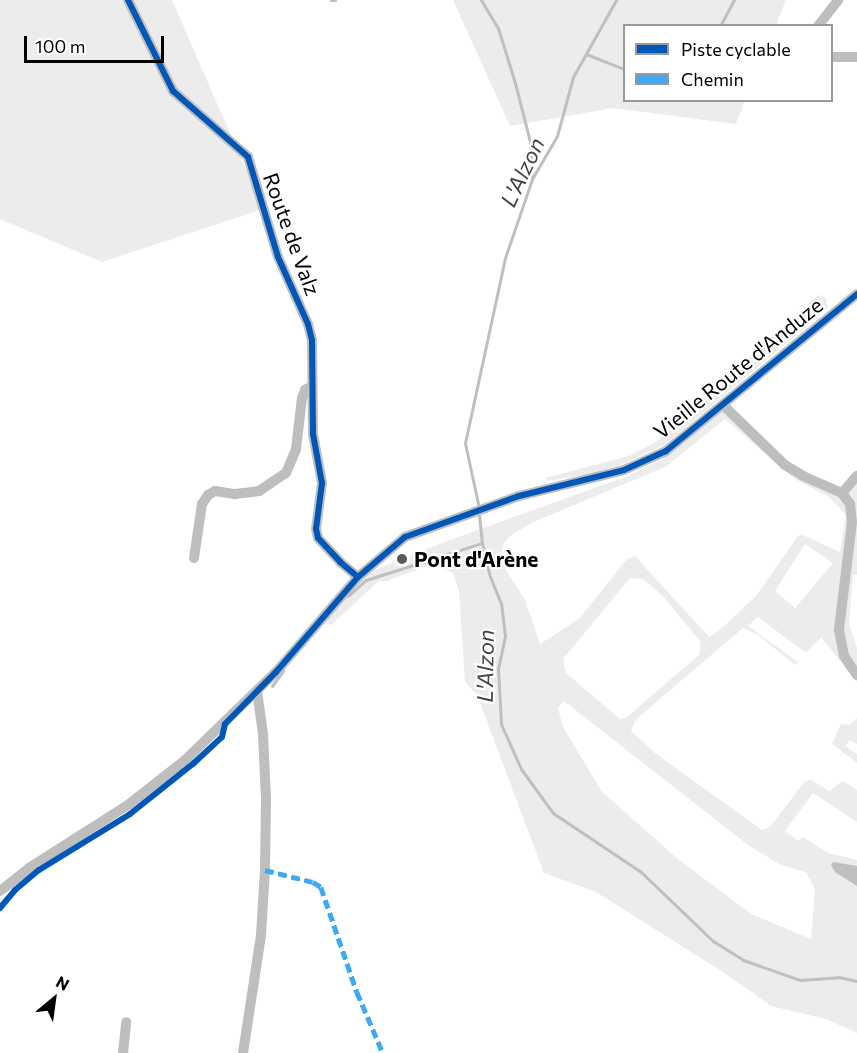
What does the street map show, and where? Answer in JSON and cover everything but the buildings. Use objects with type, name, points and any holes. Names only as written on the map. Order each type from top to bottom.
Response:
[{"type":"street","name":"Route de Valz","points":[[128,0],[173,91],[248,157],[278,257],[308,324],[313,355],[310,387],[313,434],[322,483],[316,529],[318,538],[358,577]]},
{"type":"street","points":[[820,24],[838,0]]},
{"type":"street","points":[[833,57],[857,57]]},
{"type":"street","name":"Vieille Route d'Anduze","points":[[0,891],[29,868],[128,805],[225,724],[358,577],[381,554],[405,537],[424,528],[519,496],[624,470],[666,450],[857,294]]},
{"type":"street","points":[[194,558],[202,504],[208,495],[215,491],[235,494],[259,491],[286,473],[296,449],[304,390],[310,387]]},
{"type":"street","points":[[723,405],[785,465],[803,476],[842,493],[849,504],[852,522],[839,630],[843,656],[857,675]]},
{"type":"street","points":[[842,493],[857,476]]},
{"type":"street","points":[[243,1053],[261,935],[265,870],[266,798],[263,734],[257,691]]},
{"type":"street","points":[[123,1053],[126,1022]]},
{"type":"shaded area","points":[[0,0],[172,0],[263,209],[102,262],[0,219]]},
{"type":"shaded area","points":[[453,0],[786,0],[776,24],[623,24],[623,102],[745,102],[736,124],[613,108],[510,126]]},
{"type":"shaded area","points":[[818,295],[826,298],[827,309],[666,444],[620,465],[590,474],[548,481],[545,478],[629,456],[656,442]]},
{"type":"shaded area","points":[[726,408],[785,465],[842,493],[857,476],[857,575],[853,575],[849,624],[857,648],[857,682],[821,637],[806,653],[758,617],[748,626],[798,662],[795,665],[758,635],[743,628],[649,708],[635,721],[631,731],[655,753],[762,830],[770,827],[805,781],[812,780],[829,791],[843,781],[857,790],[857,822],[813,793],[785,831],[799,841],[803,837],[828,853],[857,860],[857,1033],[826,1019],[771,1006],[723,972],[596,892],[544,873],[477,695],[465,682],[459,591],[453,573],[437,566],[424,567],[387,581],[379,581],[330,626],[328,621],[328,617],[367,573],[450,540],[625,477],[663,459]],"holes":[[[725,419],[795,479],[829,497],[846,515],[840,552],[803,535],[798,536],[756,596],[709,637],[635,556],[626,560],[579,619],[540,644],[525,600],[506,570],[500,555],[505,541],[514,533],[536,521],[665,467]],[[805,544],[833,563],[795,608],[775,591]],[[630,578],[643,579],[663,596],[700,641],[700,654],[627,717],[620,719],[566,673],[564,658]],[[564,701],[748,845],[781,865],[806,872],[815,890],[811,939],[751,914],[679,860],[602,792],[563,727],[558,708]]]},
{"type":"shaded area","points":[[857,718],[857,744],[850,740],[845,746],[857,754],[857,763],[832,744],[841,724],[850,725]]},
{"type":"shaded area","points":[[833,862],[857,866],[857,886],[835,872],[831,865]]},
{"type":"waterway","points":[[481,0],[498,28],[515,83],[530,142],[532,178]]},
{"type":"waterway","name":"L'Alzon","points":[[479,508],[465,443],[505,258],[532,179],[557,136],[573,77],[616,0]]},
{"type":"waterway","points":[[721,24],[734,0]]},
{"type":"waterway","points":[[586,54],[623,69]]},
{"type":"waterway","name":"L'Alzon","points":[[479,515],[489,574],[501,603],[505,636],[498,668],[501,724],[521,769],[553,813],[641,872],[713,941],[743,960],[800,980],[839,977],[857,981]]},
{"type":"waterway","points":[[348,596],[366,580],[482,543]]},
{"type":"waterway","points":[[272,686],[283,671]]},
{"type":"marked path","points":[[265,870],[313,882],[321,887],[357,992],[383,1053]]},
{"type":"cycle path","points":[[128,0],[173,91],[248,157],[278,257],[308,324],[312,340],[313,434],[322,483],[316,529],[318,538],[340,562],[358,577]]},
{"type":"cycle path","points":[[0,908],[15,890],[39,870],[130,814],[194,763],[222,737],[225,724],[276,672],[358,577],[405,537],[519,496],[624,470],[666,451],[857,294]]},
{"type":"place","name":"Pont d'Arène","points":[[402,559]]}]
